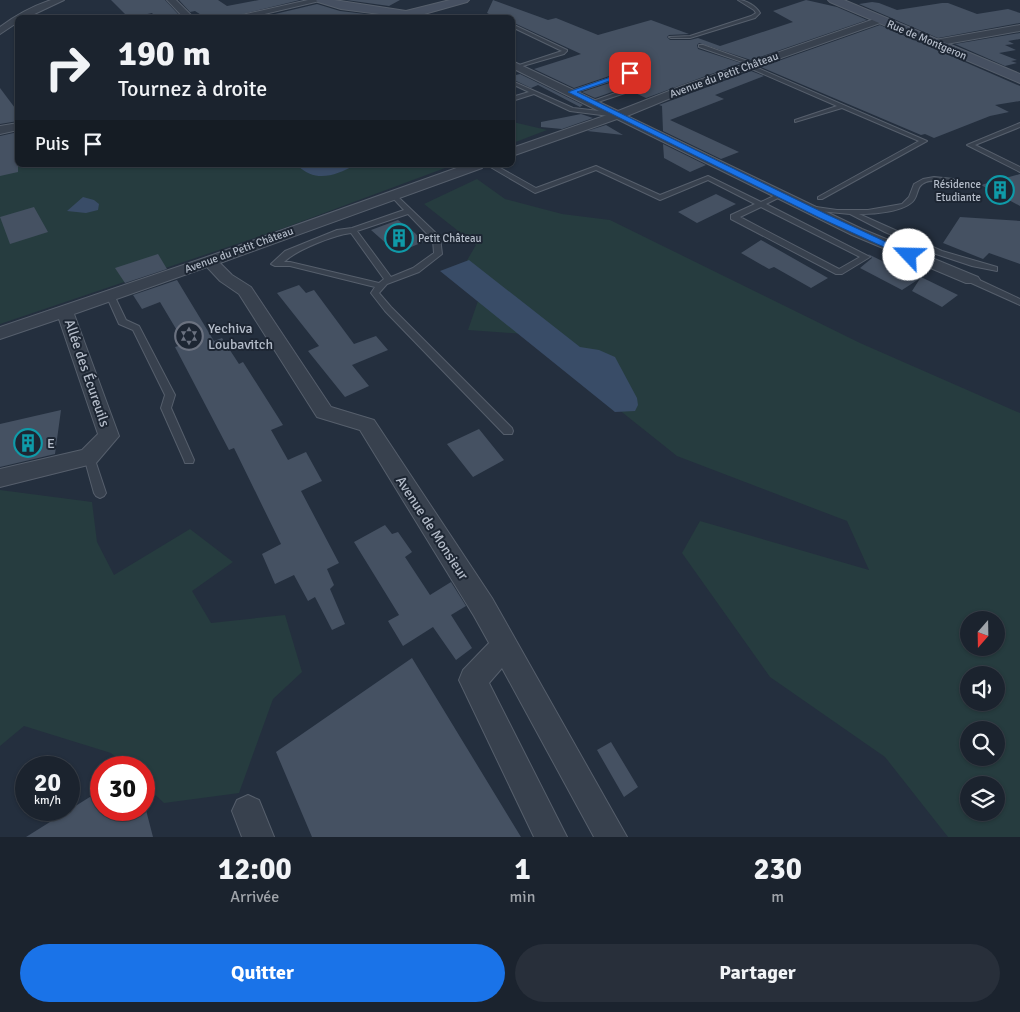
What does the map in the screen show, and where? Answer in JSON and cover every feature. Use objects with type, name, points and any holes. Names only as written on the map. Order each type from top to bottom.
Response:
[{"type":"street","points":[[24,15],[60,0]]},
{"type":"street","points":[[171,0],[187,15]]},
{"type":"street","points":[[248,15],[321,0],[341,6],[394,15]]},
{"type":"street","points":[[413,15],[462,0]]},
{"type":"street","name":"Rue de Montgeron","points":[[834,0],[1020,79]]},
{"type":"street","points":[[33,10],[39,15]]},
{"type":"street","points":[[0,31],[15,20]]},
{"type":"street","name":"Avenue du Petit Château","points":[[515,151],[880,20]]},
{"type":"street","points":[[935,43],[1020,28]]},
{"type":"street","points":[[515,65],[857,232],[972,280]]},
{"type":"street","points":[[0,130],[15,127]]},
{"type":"street","name":"Avenue du Petit Château","points":[[0,333],[210,261],[471,167]]},
{"type":"street","name":"Avenue de Monsieur","points":[[210,261],[226,278],[245,291],[324,412],[367,425],[483,607],[611,837]]},
{"type":"street","name":"Allée des Écureuils","points":[[64,310],[109,436],[89,457]]},
{"type":"street","points":[[0,478],[89,457]]},
{"type":"street","points":[[504,646],[473,680],[513,764],[551,837]]},
{"type":"lane","points":[[671,37],[690,37],[753,17],[758,13],[756,9],[740,0]]},
{"type":"lane","points":[[515,26],[565,50],[562,54],[515,65]]},
{"type":"lane","points":[[701,46],[751,65],[924,141],[820,198]]},
{"type":"lane","points":[[571,92],[630,73]]},
{"type":"lane","points":[[515,83],[572,110],[618,115]]},
{"type":"lane","points":[[592,102],[644,85]]},
{"type":"lane","points":[[515,98],[534,92]]},
{"type":"lane","points":[[797,121],[843,106]]},
{"type":"lane","points":[[1020,127],[970,145],[1020,170]]},
{"type":"lane","points":[[493,167],[535,192],[596,168],[660,198],[708,178],[760,204],[866,257],[839,272],[734,217],[760,204],[780,195]]},
{"type":"lane","points":[[806,208],[868,212],[904,206],[912,198],[916,185],[925,179],[936,178],[952,181]]},
{"type":"lane","points":[[393,195],[437,239],[438,254],[416,270],[390,280],[375,293],[388,309],[508,432]]},
{"type":"lane","points":[[381,286],[290,264],[274,264],[288,253],[340,232],[353,230],[410,211]]},
{"type":"lane","points":[[850,212],[960,262],[994,269]]},
{"type":"lane","points":[[353,230],[390,280]]},
{"type":"lane","points":[[972,280],[1020,295]]},
{"type":"lane","points":[[972,280],[1020,302]]},
{"type":"lane","points":[[110,295],[122,322],[136,328],[170,395],[166,408],[189,460]]},
{"type":"lane","points":[[89,457],[100,493]]},
{"type":"green space","points":[[515,122],[547,130],[515,142]]},
{"type":"green space","points":[[0,161],[15,164],[15,167],[448,167],[284,228],[0,324]]},
{"type":"green space","points":[[477,179],[505,199],[562,214],[610,220],[860,343],[1020,413],[1020,837],[948,837],[885,757],[770,677],[682,553],[700,521],[869,570],[847,521],[677,456],[524,334],[468,330],[480,295],[459,274],[476,245],[424,204]]},
{"type":"green space","points":[[0,490],[92,502],[97,542],[114,575],[190,529],[233,562],[192,591],[211,623],[285,615],[302,672],[273,699],[239,793],[164,803],[155,794],[155,756],[114,756],[111,753],[24,726],[0,746]]},
{"type":"water","points":[[299,167],[351,167],[333,175],[325,176],[318,176],[304,171]]},
{"type":"water","points":[[83,197],[94,200],[99,204],[98,210],[86,213],[67,211]]},
{"type":"water","points":[[469,260],[580,347],[599,350],[615,357],[637,398],[638,405],[635,411],[615,412],[440,271]]},
{"type":"building","points":[[111,0],[165,0],[178,14],[154,15],[152,13],[126,15]]},
{"type":"building","points":[[179,0],[218,0],[227,6],[259,0],[300,0],[239,15],[201,15],[195,11],[190,12]]},
{"type":"building","points":[[346,0],[400,0],[389,6]]},
{"type":"building","points":[[493,0],[548,20],[556,18],[598,35],[651,20],[689,34],[669,35],[667,37],[670,40],[698,38],[720,46],[793,22],[773,11],[806,0],[837,7],[867,20],[751,60],[699,43],[697,45],[698,49],[741,63],[646,98],[633,92],[648,86],[648,83],[643,81],[595,98],[582,92],[634,75],[635,72],[627,70],[574,88],[534,69],[581,54],[515,23],[515,15],[491,15],[487,13]]},
{"type":"building","points":[[872,2],[897,10],[942,3],[948,3],[977,14],[1008,9],[1020,13],[1020,23],[938,38],[859,4]]},
{"type":"building","points":[[317,4],[340,11],[374,15],[344,14],[271,15]]},
{"type":"building","points":[[880,25],[1020,86],[1020,101],[995,105],[1009,112],[990,116],[934,138],[925,134],[921,135],[761,67]]},
{"type":"building","points":[[1020,33],[1020,39],[1008,41],[1014,44],[1005,45],[1016,50],[999,53],[1017,60],[1011,61],[1017,63],[1005,66],[955,44]]},
{"type":"building","points":[[751,71],[764,76],[715,95],[724,99],[670,120],[739,152],[721,159],[663,131],[662,106],[659,105]]},
{"type":"building","points":[[520,74],[583,105],[580,107],[538,85],[531,88],[515,80],[515,75]]},
{"type":"building","points":[[0,88],[15,108],[15,122],[0,124]]},
{"type":"building","points":[[581,114],[593,118],[562,129],[541,127],[541,122]]},
{"type":"building","points":[[606,125],[623,135],[587,131]]},
{"type":"building","points":[[15,133],[15,167],[18,167],[18,172],[0,176],[0,136]]},
{"type":"building","points":[[663,144],[706,165],[690,172],[664,158]]},
{"type":"building","points":[[1020,174],[1020,206],[981,185]]},
{"type":"building","points":[[716,194],[736,204],[697,223],[678,212]]},
{"type":"building","points":[[34,207],[48,232],[10,244],[0,217]]},
{"type":"building","points":[[960,217],[1020,221],[1020,264],[989,253],[983,259],[943,243]]},
{"type":"building","name":"Petit Château","points":[[398,220],[423,242],[397,253],[371,230]]},
{"type":"building","points":[[761,240],[828,278],[811,288],[774,267],[769,269],[741,253]]},
{"type":"building","points":[[158,254],[167,269],[125,283],[115,268]]},
{"type":"building","points":[[868,254],[919,279],[902,290],[860,268],[872,258]]},
{"type":"building","points":[[921,277],[958,295],[942,307],[912,291]]},
{"type":"building","points":[[177,280],[214,341],[222,338],[239,364],[243,362],[283,425],[271,430],[288,460],[306,452],[322,481],[301,491],[339,563],[327,569],[334,585],[330,589],[345,624],[332,630],[315,597],[308,601],[294,575],[275,584],[262,554],[281,544],[234,448],[229,450],[175,347],[185,344],[160,302],[142,309],[133,295]]},
{"type":"building","points":[[299,285],[306,293],[314,290],[354,344],[376,336],[388,350],[352,365],[369,386],[345,397],[308,351],[319,346],[277,293]]},
{"type":"building","name":"E","points":[[61,410],[55,454],[0,467],[0,424]]},
{"type":"building","points":[[479,429],[504,460],[473,477],[447,444]]},
{"type":"building","points":[[385,525],[392,534],[398,532],[412,552],[405,557],[430,595],[451,582],[466,606],[451,615],[472,648],[456,660],[433,627],[403,646],[388,621],[399,615],[354,542]]},
{"type":"building","points":[[412,658],[521,837],[312,837],[276,752]]},
{"type":"building","points":[[611,742],[638,787],[624,797],[597,750]]},
{"type":"building","points":[[90,797],[90,821],[149,821],[153,837],[26,837],[52,821],[80,821],[80,803]]},
{"type":"place","name":"Résidence Etudiante","points":[[1000,190]]},
{"type":"place","name":"Petit Château","points":[[399,238]]},
{"type":"place","name":"Yechiva Loubavitch","points":[[189,336]]},
{"type":"place","name":"E","points":[[28,443]]},
{"type":"route","points":[[630,73],[571,92],[823,216],[909,255]]}]
